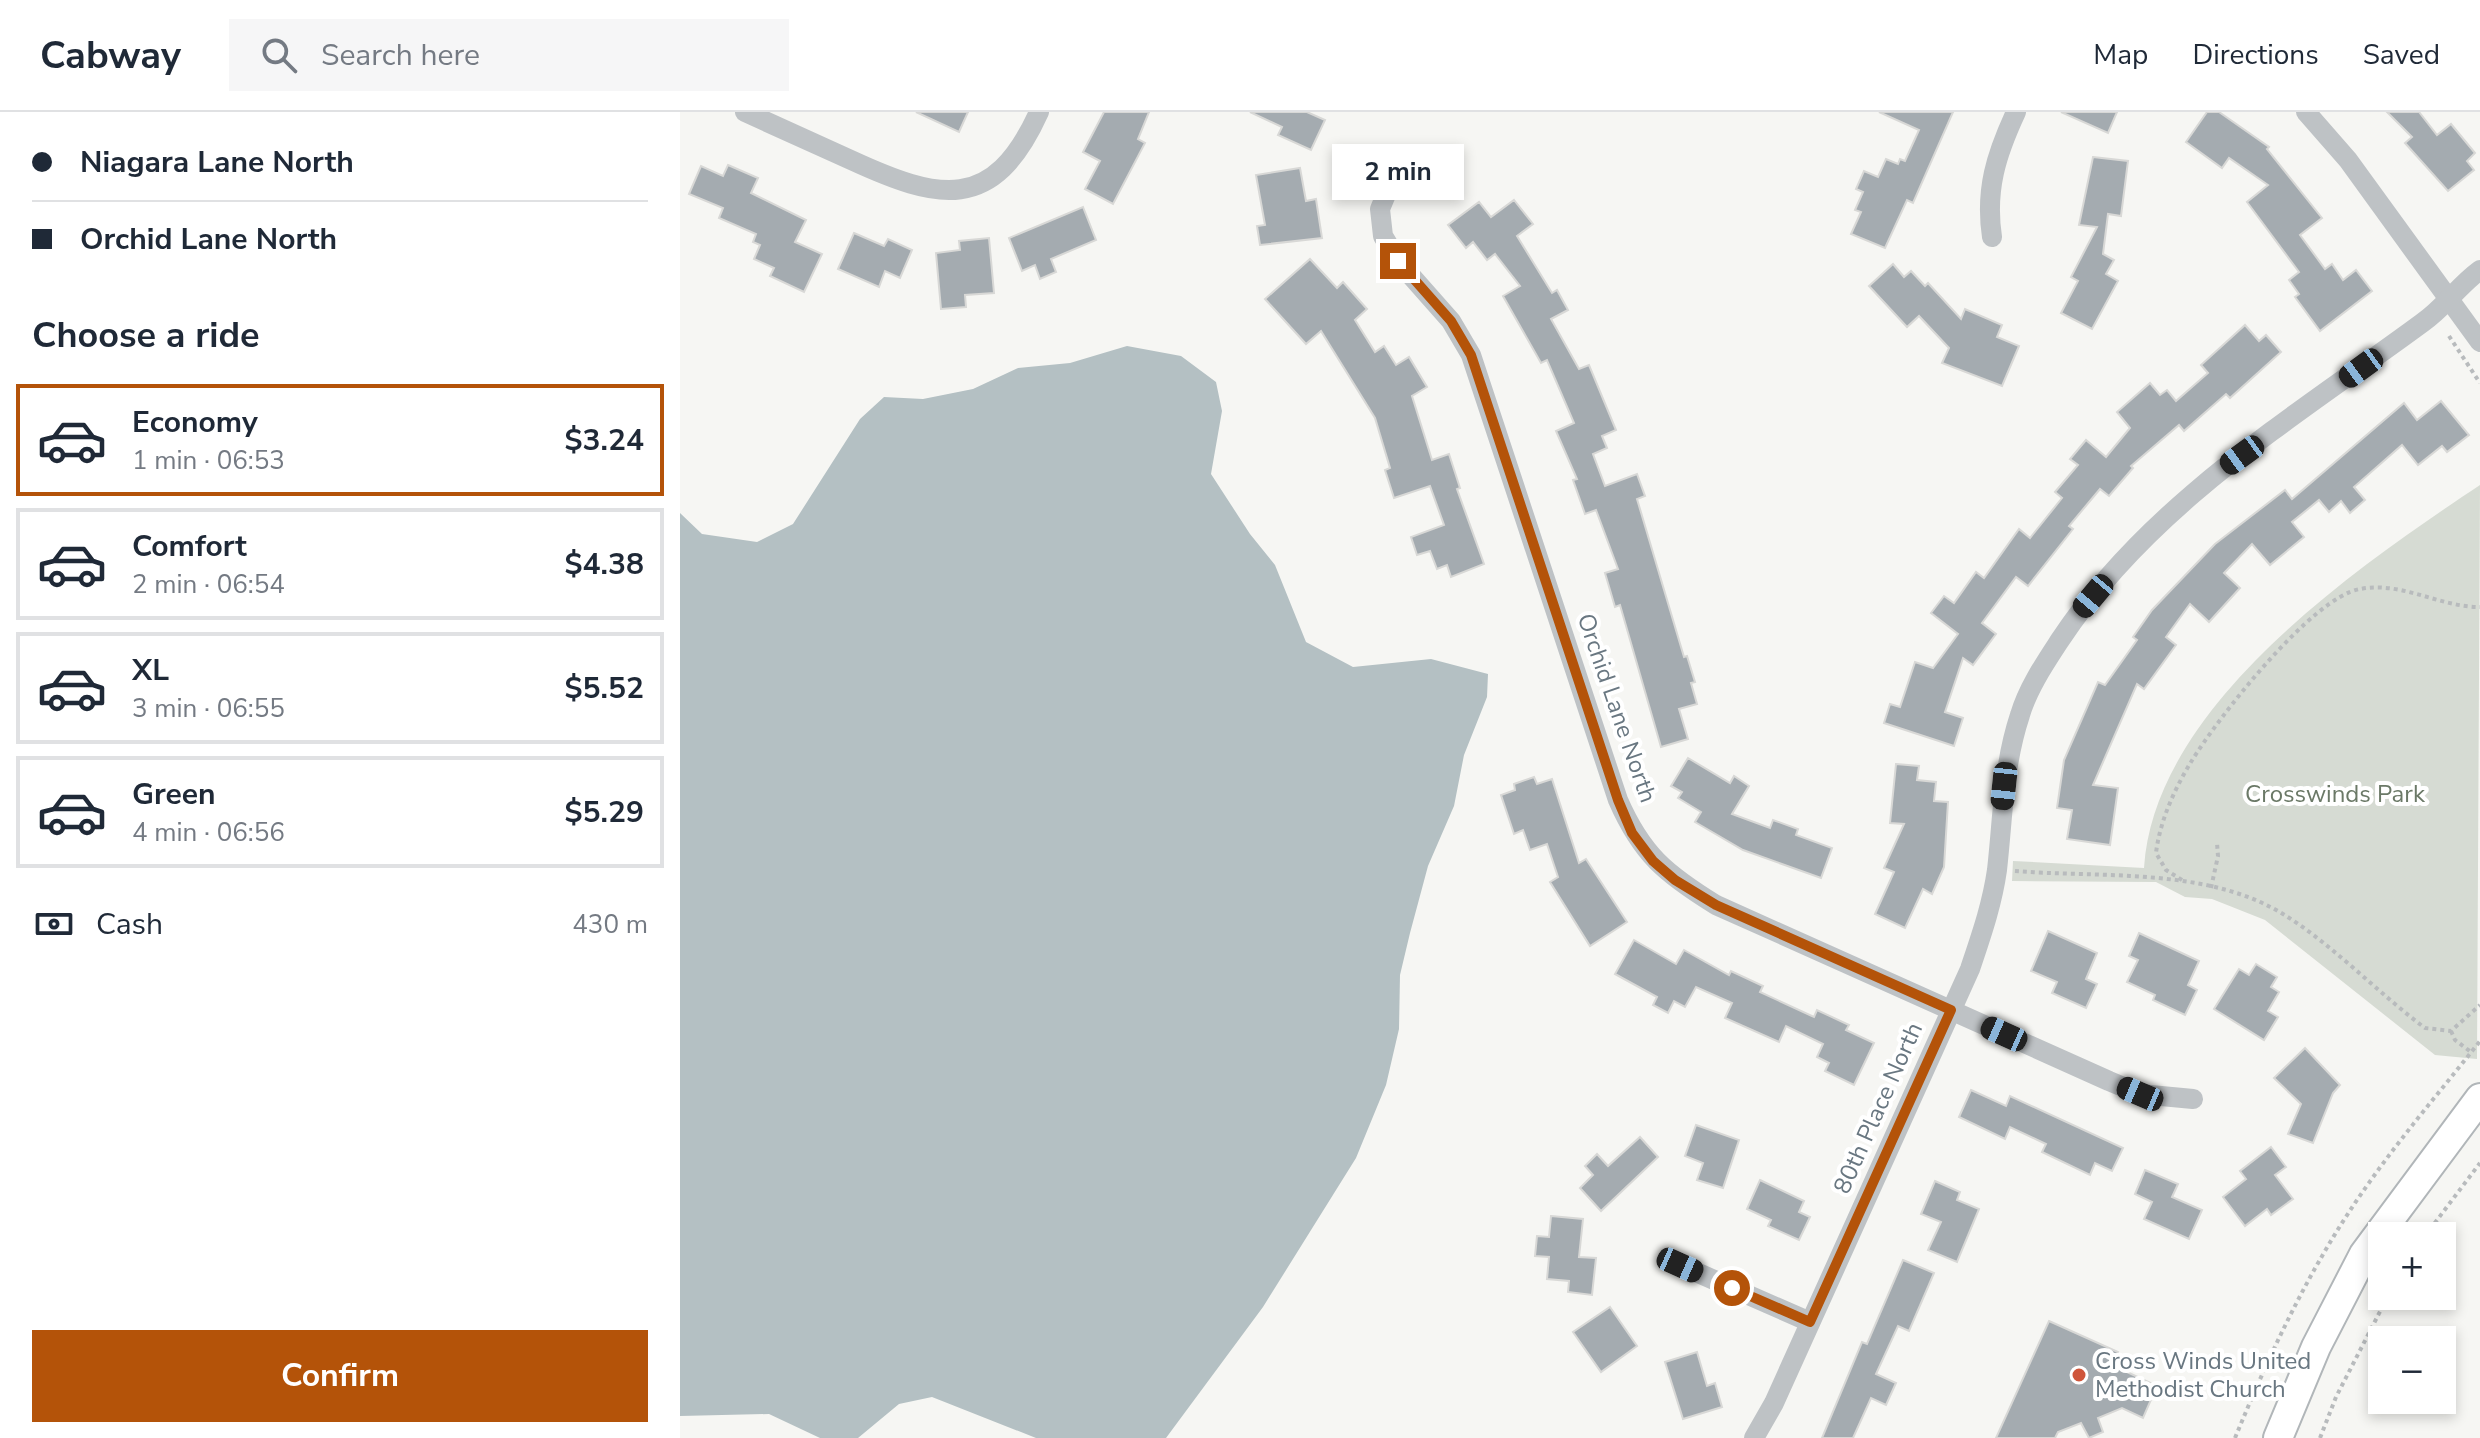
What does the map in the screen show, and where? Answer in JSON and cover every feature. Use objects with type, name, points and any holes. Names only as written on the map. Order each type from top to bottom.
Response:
[{"type":"main road","points":[[2278,1438],[2316,1347],[2364,1254],[2400,1200],[2480,1098]]},
{"type":"street","points":[[745,112],[894,180],[940,192],[966,189],[997,173],[1024,146],[1039,112]]},
{"type":"street","points":[[1992,237],[1988,206],[1991,175],[2016,112]]},
{"type":"street","points":[[2306,112],[2348,160],[2480,342]]},
{"type":"street","name":"Orchid Lane North","points":[[1400,161],[1380,209],[1383,236],[1398,261],[1451,321],[1471,355],[1618,800],[1632,833],[1664,870],[1716,905],[2140,1094],[2193,1099]]},
{"type":"street","name":"80th Place North","points":[[1754,1438],[1951,1010],[1989,914],[1997,870],[2007,760],[2021,711],[2044,665],[2077,614],[2124,558],[2166,516],[2218,472],[2433,316],[2480,270]]},
{"type":"street","points":[[1680,1265],[1810,1322]]},
{"type":"path","points":[[2184,882],[2166,870],[2156,853],[2163,821],[2176,791],[2212,730],[2299,630],[2346,592],[2363,588],[2402,590],[2456,605],[2480,607]]},
{"type":"path","points":[[2211,888],[2218,856],[2217,843]]},
{"type":"path","points":[[1997,870],[2184,882],[2249,898],[2282,914],[2425,1028],[2451,1031],[2480,1005]]},
{"type":"path","points":[[2451,1031],[2455,1040],[2471,1052]]},
{"type":"path","points":[[2436,1222],[2480,1163]]},
{"type":"path","points":[[2320,1438],[2336,1397],[2381,1310]]},
{"type":"green space","name":"Crosswinds Park","points":[[2480,485],[2477,1059],[2435,1055],[2265,920],[2212,899],[2185,897],[2156,882],[2012,881],[2013,861],[2144,868],[2156,808],[2183,751],[2222,697],[2270,646],[2322,600]]},
{"type":"shaded area","points":[[1127,346],[1181,356],[1216,382],[1222,411],[1211,474],[1250,534],[1275,565],[1306,642],[1353,667],[1431,659],[1488,674],[1487,697],[1464,755],[1454,806],[1428,866],[1410,933],[1400,975],[1399,1029],[1386,1085],[1356,1158],[1263,1307],[1166,1438],[1036,1438],[932,1397],[899,1404],[858,1438],[820,1438],[769,1414],[680,1416],[680,513],[702,534],[757,542],[793,524],[860,419],[884,397],[923,399],[973,389],[1018,368],[1070,363]]},
{"type":"building","points":[[916,112],[968,112],[959,132]]},
{"type":"building","points":[[1104,112],[1149,112],[1138,139],[1145,143],[1113,204],[1085,189],[1100,161],[1083,152]]},
{"type":"building","points":[[1250,112],[1307,112],[1325,120],[1311,150],[1278,135],[1282,127]]},
{"type":"building","points":[[1879,112],[1953,112],[1913,203],[1907,200],[1885,248],[1851,234],[1861,212],[1855,210],[1863,192],[1856,189],[1864,171],[1878,177],[1886,159],[1898,164],[1900,159],[1905,161],[1919,130]]},
{"type":"building","points":[[2061,112],[2117,112],[2108,133]]},
{"type":"building","points":[[2207,112],[2219,112],[2269,147],[2267,149],[2322,218],[2300,235],[2325,269],[2332,264],[2343,280],[2356,270],[2372,291],[2320,331],[2295,297],[2299,294],[2289,280],[2299,272],[2247,202],[2268,185],[2229,158],[2222,168],[2186,142]]},
{"type":"building","points":[[2387,112],[2419,112],[2437,135],[2451,124],[2475,153],[2467,161],[2474,170],[2448,191],[2405,143],[2412,137]]},
{"type":"building","points":[[2093,157],[2128,161],[2121,216],[2108,214],[2103,254],[2114,260],[2106,274],[2118,281],[2092,329],[2061,313],[2078,281],[2071,277],[2097,227],[2079,225]]},
{"type":"building","points":[[728,165],[758,178],[751,193],[806,220],[795,242],[822,254],[804,292],[770,276],[774,268],[754,259],[760,245],[753,242],[756,234],[719,218],[723,208],[689,194],[701,166],[723,176]]},
{"type":"building","points":[[1300,168],[1306,201],[1316,199],[1322,238],[1260,245],[1257,226],[1265,225],[1256,175]]},
{"type":"building","points":[[1514,200],[1533,224],[1517,236],[1552,293],[1557,290],[1568,310],[1551,319],[1579,369],[1589,365],[1616,430],[1602,436],[1607,448],[1593,454],[1605,486],[1637,474],[1645,496],[1637,499],[1684,657],[1687,656],[1695,682],[1691,683],[1697,704],[1679,709],[1688,739],[1661,747],[1620,605],[1615,607],[1605,573],[1618,569],[1596,510],[1585,514],[1573,480],[1577,479],[1556,431],[1574,423],[1547,360],[1541,363],[1503,296],[1520,286],[1495,254],[1487,260],[1473,242],[1466,248],[1448,225],[1479,202],[1491,217]]},
{"type":"building","points":[[1083,207],[1096,240],[1051,259],[1056,272],[1040,279],[1035,265],[1022,271],[1009,238]]},
{"type":"building","points":[[854,233],[884,246],[888,239],[912,250],[900,278],[885,271],[879,287],[838,269]]},
{"type":"building","points":[[989,238],[994,293],[965,295],[966,307],[941,309],[936,253],[960,250],[959,241]]},
{"type":"building","points":[[1310,259],[1337,288],[1343,282],[1367,309],[1355,320],[1375,352],[1384,346],[1396,365],[1409,357],[1427,387],[1412,396],[1432,460],[1449,454],[1460,488],[1457,489],[1484,564],[1451,577],[1447,565],[1437,569],[1430,551],[1417,555],[1411,537],[1444,525],[1430,486],[1394,498],[1385,470],[1390,468],[1375,418],[1321,331],[1306,344],[1265,299]]},
{"type":"building","points":[[1893,264],[1904,277],[1911,271],[1925,286],[1928,283],[1961,319],[1965,309],[2002,325],[1997,337],[2019,346],[2002,386],[1942,363],[1949,348],[1919,316],[1907,327],[1869,286]]},
{"type":"building","points":[[2245,325],[2259,341],[2266,335],[2281,352],[2230,398],[2226,394],[2184,431],[2179,425],[2131,466],[2133,468],[2109,496],[2100,489],[2069,526],[2073,529],[2028,586],[2016,577],[1982,623],[1996,634],[1973,665],[1963,658],[1945,712],[1963,718],[1954,746],[1884,723],[1890,704],[1900,707],[1915,662],[1933,668],[1958,634],[1931,613],[1944,596],[1954,603],[1976,572],[1984,578],[2019,529],[2030,538],[2062,498],[2055,492],[2078,465],[2070,459],[2086,440],[2106,457],[2130,428],[2117,412],[2150,383],[2160,395],[2167,390],[2176,401],[2208,373],[2201,365]]},
{"type":"building","points":[[2441,401],[2469,435],[2447,452],[2442,446],[2418,465],[2402,445],[2354,487],[2365,500],[2350,513],[2341,501],[2329,512],[2319,500],[2292,522],[2304,537],[2270,565],[2252,544],[2224,573],[2240,588],[2209,622],[2190,604],[2166,637],[2176,645],[2144,689],[2137,684],[2093,785],[2118,788],[2110,845],[2067,839],[2072,810],[2057,808],[2064,760],[2098,682],[2105,685],[2137,640],[2133,637],[2152,610],[2215,544],[2285,490],[2292,499],[2404,403],[2417,420]]},
{"type":"building","points":[[1688,758],[1730,783],[1734,776],[1749,786],[1732,814],[1770,828],[1773,820],[1798,829],[1796,835],[1832,848],[1821,878],[1743,850],[1695,822],[1701,812],[1678,798],[1682,792],[1671,786]]},
{"type":"building","points":[[1896,764],[1919,766],[1917,780],[1936,782],[1934,801],[1948,802],[1944,867],[1932,894],[1923,889],[1905,928],[1875,914],[1894,872],[1884,868],[1904,824],[1890,823]]},
{"type":"building","points":[[1534,777],[1537,784],[1552,779],[1579,863],[1586,859],[1627,922],[1590,946],[1550,882],[1558,877],[1547,844],[1530,850],[1523,830],[1514,834],[1501,795],[1515,790],[1514,784]]},
{"type":"building","points":[[2048,931],[2097,953],[2086,979],[2097,984],[2086,1008],[2052,993],[2057,982],[2031,971]]},
{"type":"building","points":[[2139,933],[2199,961],[2188,985],[2197,990],[2185,1015],[2153,1000],[2155,995],[2127,982],[2138,960],[2129,956]]},
{"type":"building","points":[[1634,940],[1676,964],[1684,950],[1729,975],[1731,971],[1763,986],[1760,992],[1814,1017],[1817,1010],[1849,1025],[1846,1030],[1874,1043],[1854,1085],[1825,1071],[1829,1063],[1817,1057],[1823,1044],[1786,1026],[1779,1042],[1725,1018],[1732,1003],[1696,987],[1685,1007],[1674,1001],[1668,1013],[1653,1005],[1657,997],[1615,974]]},
{"type":"building","points":[[2256,964],[2277,977],[2271,987],[2279,992],[2268,1011],[2278,1017],[2264,1040],[2214,1009],[2239,969],[2249,975]]},
{"type":"building","points":[[2305,1048],[2340,1085],[2333,1093],[2313,1143],[2288,1134],[2301,1104],[2274,1078]]},
{"type":"building","points":[[1971,1090],[2006,1106],[2010,1096],[2123,1148],[2112,1171],[2095,1163],[2090,1175],[2042,1152],[2046,1144],[2010,1127],[2005,1139],[1959,1117]]},
{"type":"building","points":[[1696,1125],[1739,1140],[1723,1188],[1697,1180],[1703,1163],[1685,1156]]},
{"type":"building","points":[[1640,1137],[1658,1157],[1601,1211],[1580,1188],[1593,1175],[1585,1166],[1597,1154],[1608,1166]]},
{"type":"building","points":[[2271,1147],[2286,1167],[2275,1175],[2293,1199],[2271,1215],[2267,1209],[2245,1226],[2223,1197],[2246,1179],[2240,1171]]},
{"type":"building","points":[[2145,1170],[2178,1184],[2172,1197],[2202,1210],[2189,1239],[2144,1219],[2152,1202],[2135,1194]]},
{"type":"building","points":[[1760,1180],[1804,1201],[1799,1212],[1810,1217],[1799,1240],[1768,1226],[1771,1220],[1747,1209]]},
{"type":"building","points":[[1935,1181],[1960,1192],[1957,1200],[1979,1209],[1957,1262],[1928,1250],[1941,1222],[1921,1214]]},
{"type":"building","points":[[1551,1216],[1583,1219],[1579,1257],[1596,1258],[1592,1295],[1568,1292],[1569,1281],[1547,1279],[1549,1257],[1535,1256],[1537,1236],[1549,1237]]},
{"type":"building","points":[[1903,1260],[1934,1273],[1909,1331],[1898,1326],[1876,1374],[1896,1383],[1886,1405],[1871,1398],[1853,1438],[1822,1438],[1862,1342],[1867,1344]]},
{"type":"building","points":[[1610,1307],[1637,1346],[1601,1372],[1573,1332]]},
{"type":"building","name":"Cross Winds United Methodist Church","points":[[2049,1321],[2118,1352],[2112,1365],[2157,1386],[2143,1418],[2122,1408],[2098,1418],[2103,1432],[2089,1438],[2081,1423],[2058,1432],[2055,1438],[1996,1438]]},
{"type":"building","points":[[1697,1352],[1707,1386],[1715,1383],[1722,1407],[1683,1419],[1665,1362]]},
{"type":"place","name":"Cross Winds United Methodist Church","points":[[2079,1375]]},
{"type":"route","points":[[1398,261],[1451,321],[1471,355],[1488,397],[1618,800],[1632,833],[1653,861],[1675,880],[1716,905],[1951,1010],[1810,1322],[1732,1288]]}]
